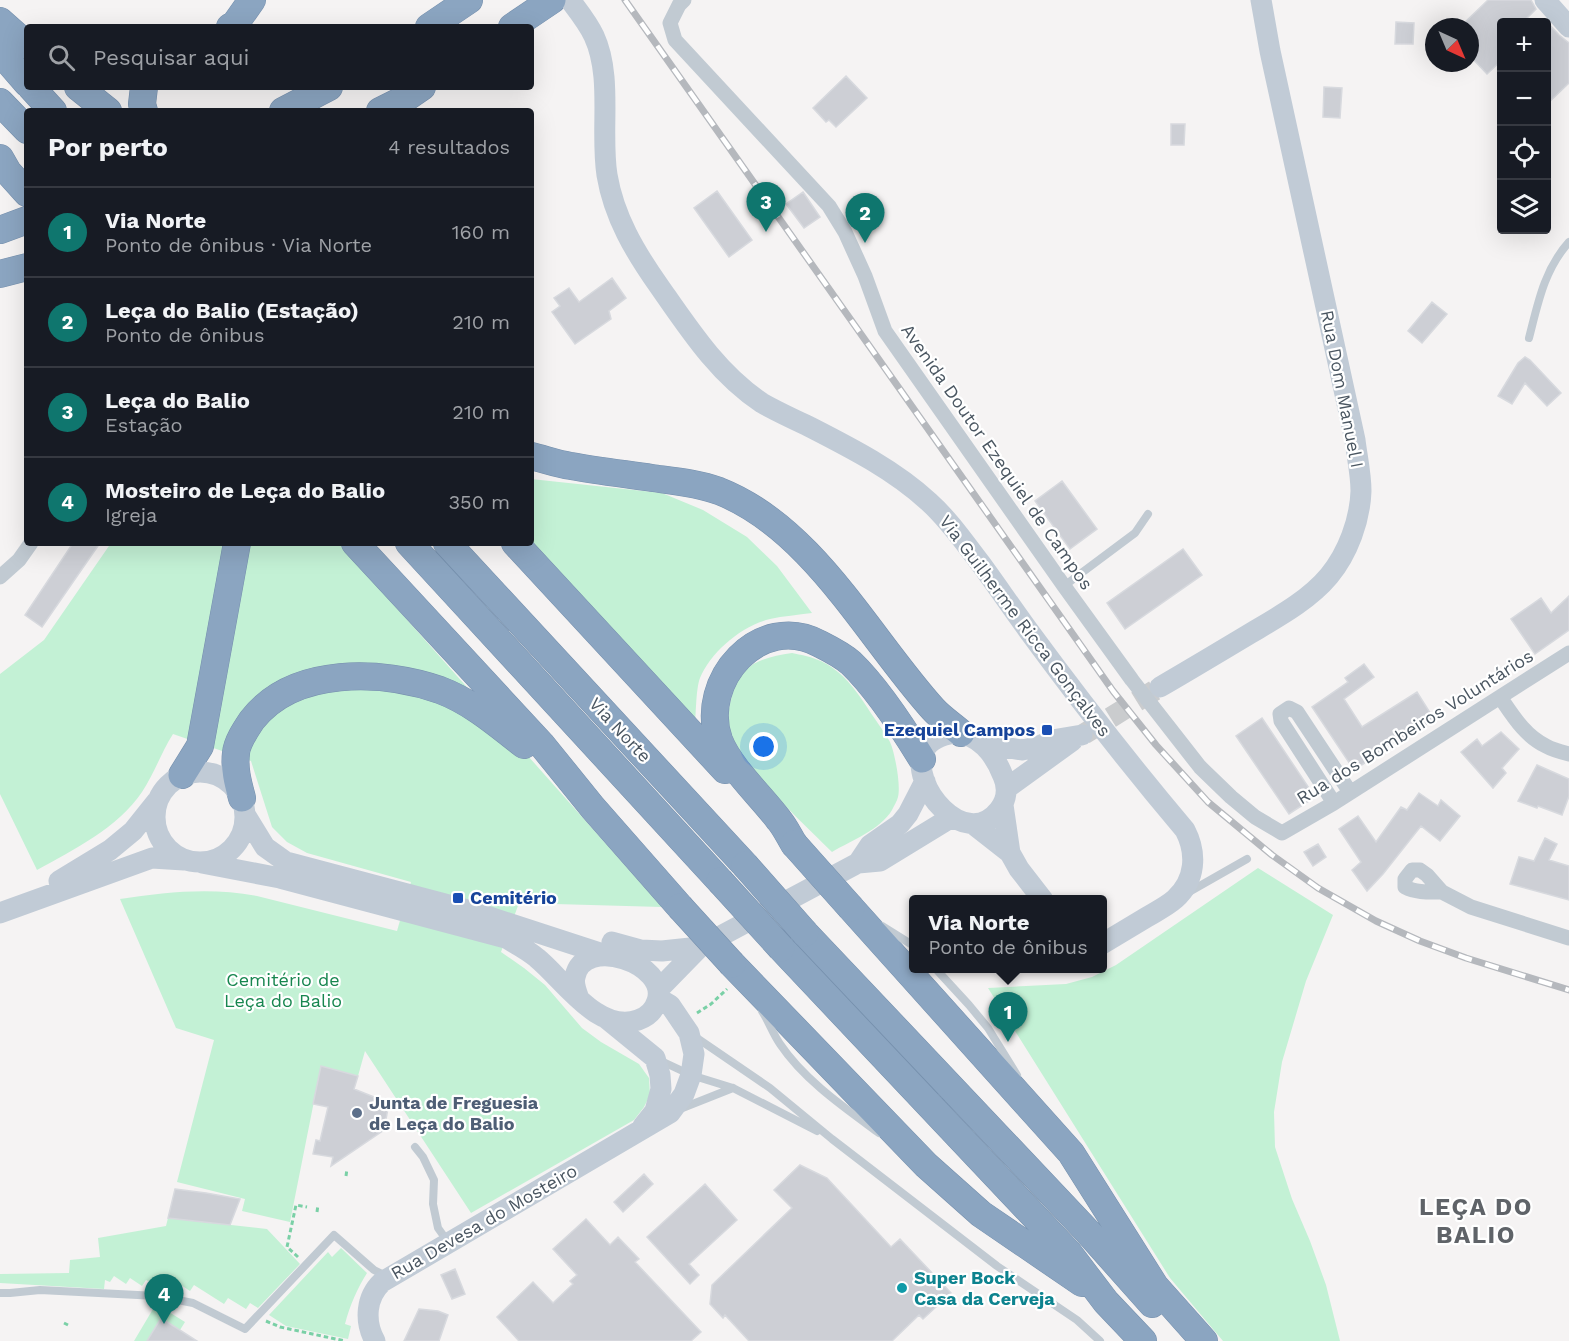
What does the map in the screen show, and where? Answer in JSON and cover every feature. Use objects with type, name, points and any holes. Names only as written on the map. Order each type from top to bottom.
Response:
[{"type":"highway","points":[[235,24],[252,0]]},
{"type":"highway","points":[[433,24],[469,0]]},
{"type":"highway","points":[[517,24],[558,1]]},
{"type":"highway","points":[[0,21],[24,42]]},
{"type":"highway","points":[[0,52],[24,79]]},
{"type":"highway","points":[[34,90],[50,108]]},
{"type":"highway","points":[[82,90],[104,108]]},
{"type":"highway","points":[[143,108],[144,90]]},
{"type":"highway","points":[[289,108],[323,90]]},
{"type":"highway","points":[[386,108],[418,90]]},
{"type":"highway","points":[[0,102],[24,127]]},
{"type":"highway","points":[[0,158],[8,172],[24,190]]},
{"type":"highway","points":[[0,230],[24,221]]},
{"type":"highway","points":[[0,274],[24,268]]},
{"type":"highway","points":[[534,457],[568,466],[693,484],[739,500],[760,512],[788,534],[814,561],[934,710],[969,736]]},
{"type":"highway","points":[[182,776],[200,746],[236,546]]},
{"type":"highway","points":[[358,546],[542,745],[593,808],[736,971],[926,1165],[981,1214],[1106,1302]]},
{"type":"highway","name":"Via Norte","points":[[412,546],[781,948],[1068,1251],[1106,1302],[1143,1341]]},
{"type":"highway","name":"Via Norte","points":[[450,546],[805,933],[1088,1232],[1184,1341]]},
{"type":"highway","points":[[518,546],[794,844],[909,973]]},
{"type":"highway","points":[[794,844],[781,822],[727,755],[719,740],[715,723],[716,699],[724,679],[733,663],[750,647],[782,635],[818,642],[842,657],[867,680],[909,738],[923,770]]},
{"type":"highway","points":[[244,807],[235,770],[236,750],[249,724],[259,712],[290,690],[317,680],[379,677],[403,680],[439,690],[477,708],[533,752],[593,808]]},
{"type":"highway","points":[[909,973],[1071,1153],[1155,1286],[1204,1341]]},
{"type":"main road","name":"Rua Dom Manuel I","points":[[1160,687],[1268,623],[1318,587],[1329,576],[1346,550],[1353,532],[1361,492],[1355,440],[1270,51],[1261,0]]},
{"type":"main road","points":[[1545,0],[1569,27]]},
{"type":"main road","name":"Via Guilherme Ricca Gonçalves","points":[[558,1],[588,24],[596,39],[604,87],[605,160],[618,217],[623,229],[659,286],[707,352],[739,386],[764,404],[860,453],[885,468],[929,502],[955,530],[1085,708],[1185,830],[1194,859],[1192,872],[1183,891],[1170,903],[1107,941]]},
{"type":"main road","points":[[858,863],[870,845],[900,824],[908,814],[923,770],[924,752],[927,746],[938,737],[947,734],[969,736],[997,746],[1022,750],[1082,735],[1005,796],[997,813],[989,820],[973,824],[964,823],[952,817],[938,803],[923,770]]},
{"type":"main road","points":[[969,736],[986,747],[1005,780],[1010,853]]},
{"type":"main road","points":[[21,904],[110,850],[133,831],[158,801],[167,786],[182,776],[199,771],[216,774],[232,784],[265,847],[286,862],[471,910],[606,955],[628,960],[669,958],[858,863],[880,861],[952,817]]},
{"type":"main road","points":[[158,801],[154,820],[159,836],[169,851],[193,862],[219,859],[234,848],[243,833],[244,807]]},
{"type":"main road","points":[[973,824],[1010,853],[1039,895]]},
{"type":"main road","points":[[0,913],[152,858],[193,862],[280,878],[506,938],[537,958],[579,999],[655,1058],[662,1089],[655,1111],[638,1133]]},
{"type":"main road","points":[[471,910],[513,914],[641,950],[662,951],[693,947]]},
{"type":"main road","points":[[605,1018],[626,1022],[637,1021],[647,1016],[654,1008],[658,994],[693,947]]},
{"type":"main road","points":[[579,999],[574,978],[578,969],[585,961],[595,956],[606,955]]},
{"type":"main road","points":[[628,960],[646,970],[653,978],[658,994],[670,1005],[686,1028],[694,1054],[691,1076],[684,1094],[670,1113]]},
{"type":"main road","name":"Rua Devesa do Mosteiro","points":[[374,1339],[369,1322],[369,1302],[377,1287],[390,1277],[670,1113]]},
{"type":"street","name":"Avenida Doutor Ezequiel de Campos","points":[[684,0],[670,23],[675,40],[829,206],[845,232],[865,276],[885,331],[1064,586],[1132,680],[1200,767],[1255,817],[1282,833]]},
{"type":"street","points":[[0,577],[19,560],[29,546]]},
{"type":"street","name":"Rua dos Bombeiros Voluntários","points":[[1282,833],[1334,803],[1569,653]]},
{"type":"street","points":[[1500,697],[1524,731],[1547,747],[1569,754]]},
{"type":"street","points":[[1334,803],[1281,721],[1280,714],[1289,708],[1297,712],[1350,792]]},
{"type":"street","points":[[1443,892],[1471,907],[1569,938]]},
{"type":"lane","points":[[1529,338],[1542,286],[1558,255],[1569,242]]},
{"type":"lane","points":[[1064,586],[1135,533],[1148,514]]},
{"type":"lane","points":[[1170,903],[1247,859]]},
{"type":"lane","points":[[851,908],[909,943]]},
{"type":"lane","points":[[736,971],[751,996]]},
{"type":"lane","points":[[939,973],[988,1028],[1020,1079]]},
{"type":"lane","points":[[757,1004],[781,1045],[796,1064],[844,1108],[883,1137]]},
{"type":"lane","points":[[686,1028],[770,1088],[832,1139],[997,1266],[1077,1320],[1100,1341]]},
{"type":"lane","points":[[655,1058],[691,1076],[732,1088],[832,1139]]},
{"type":"lane","points":[[670,1113],[732,1088]]},
{"type":"lane","points":[[1036,1101],[1071,1153]]},
{"type":"lane","points":[[892,1144],[956,1192]]},
{"type":"lane","points":[[415,1147],[423,1157],[434,1180],[433,1204],[438,1228],[448,1243]]},
{"type":"lane","points":[[0,1293],[40,1290],[157,1296],[193,1303],[245,1329],[334,1235],[374,1270],[390,1277]]},
{"type":"path","points":[[686,1028],[711,1004],[736,971]]},
{"type":"path","points":[[346,1176],[347,1169]]},
{"type":"path","points":[[317,1212],[318,1204]]},
{"type":"path","points":[[306,1265],[287,1247],[296,1205],[307,1207]]},
{"type":"path","points":[[256,1318],[279,1327],[345,1341]]},
{"type":"path","points":[[64,1323],[68,1325]]},
{"type":"green space","points":[[534,479],[662,493],[703,510],[747,537],[777,566],[812,613],[759,622],[728,641],[705,668],[700,678],[695,725],[534,546]]},
{"type":"green space","name":"Cemitério de Leça do Balio","points":[[109,546],[342,546],[662,907],[519,903],[501,952],[545,985],[582,1028],[639,1064],[649,1078],[650,1095],[634,1120],[471,1213],[365,1051],[358,1076],[321,1066],[290,1222],[242,1211],[245,1199],[177,1182],[214,1040],[176,1028],[120,899],[188,892],[240,893],[397,931],[411,882],[307,853],[287,842],[272,827],[251,761],[173,734],[142,792],[121,817],[94,837],[37,870],[0,794],[0,674],[44,640]]},
{"type":"green space","points":[[792,653],[821,661],[849,682],[888,739],[896,761],[899,792],[892,810],[873,829],[832,852],[756,774],[743,756],[729,725],[731,698],[743,673],[757,662]]},
{"type":"green space","points":[[1258,868],[1333,915],[1306,981],[1282,1062],[1274,1112],[1275,1147],[1292,1199],[1326,1285],[1340,1341],[1223,1341],[1170,1278],[988,988],[1066,984],[1100,973],[1107,973],[1107,970]]},
{"type":"green space","points":[[168,1218],[267,1229],[300,1264],[258,1308],[250,1303],[246,1309],[228,1298],[224,1304],[194,1285],[190,1291],[178,1283],[174,1289],[162,1282],[158,1287],[146,1280],[142,1286],[130,1278],[126,1284],[114,1276],[110,1282],[105,1280],[104,1289],[0,1283],[0,1274],[69,1273],[70,1260],[100,1257],[98,1238],[166,1226]]},
{"type":"green space","points":[[341,1248],[367,1273],[354,1297],[347,1317],[345,1324],[351,1326],[348,1339],[286,1326],[269,1315],[328,1252],[332,1257]]},
{"type":"green space","points":[[156,1304],[185,1322],[180,1330],[161,1319],[149,1338],[154,1341],[134,1341]]},
{"type":"building","points":[[1488,0],[1531,0],[1536,9],[1527,18],[1497,18],[1497,65],[1487,74],[1479,66],[1479,18],[1469,18]]},
{"type":"building","points":[[1396,22],[1414,23],[1413,44],[1395,44]]},
{"type":"building","points":[[1551,26],[1569,43],[1569,83],[1551,100]]},
{"type":"building","points":[[846,76],[867,98],[836,127],[829,120],[826,122],[813,108]]},
{"type":"building","points":[[1324,87],[1342,88],[1340,118],[1323,117]]},
{"type":"building","points":[[1171,124],[1185,124],[1184,145],[1171,145]]},
{"type":"building","points":[[717,191],[752,240],[729,257],[694,208]]},
{"type":"building","points":[[803,192],[820,217],[804,228],[786,204]]},
{"type":"building","points":[[612,278],[626,298],[609,311],[611,319],[575,344],[552,312],[560,306],[554,298],[569,288],[579,302]]},
{"type":"building","points":[[1432,302],[1447,314],[1422,343],[1408,331]]},
{"type":"building","points":[[1525,357],[1561,393],[1547,406],[1525,383],[1512,404],[1498,396],[1518,363]]},
{"type":"building","points":[[1062,481],[1097,529],[1070,549],[1035,501]]},
{"type":"building","points":[[71,546],[98,546],[42,627],[25,615]]},
{"type":"building","points":[[1183,549],[1202,575],[1125,629],[1107,603]]},
{"type":"building","points":[[1569,596],[1569,630],[1535,654],[1511,619],[1541,598],[1551,613]]},
{"type":"building","points":[[1364,664],[1374,677],[1344,699],[1362,727],[1417,692],[1434,719],[1354,770],[1312,707],[1348,682],[1345,678]]},
{"type":"building","points":[[1262,718],[1315,797],[1289,814],[1236,736]]},
{"type":"building","points":[[1501,732],[1519,749],[1502,768],[1506,773],[1493,788],[1461,752],[1477,739],[1482,746]]},
{"type":"building","points":[[1537,765],[1569,779],[1569,796],[1562,815],[1518,801]]},
{"type":"building","points":[[1419,793],[1438,806],[1441,800],[1460,816],[1440,841],[1421,826],[1367,891],[1352,870],[1361,862],[1339,829],[1358,816],[1376,842],[1401,807],[1407,810]]},
{"type":"building","points":[[1545,838],[1557,844],[1549,860],[1569,866],[1569,900],[1510,884],[1519,857],[1534,861]]},
{"type":"building","points":[[1318,844],[1326,857],[1313,866],[1304,852]]},
{"type":"building","name":"Junta de Freguesia de Leça do Balio","points":[[321,1066],[358,1076],[354,1089],[389,1103],[384,1130],[331,1166],[333,1157],[313,1154],[316,1140],[320,1141],[328,1107],[313,1104]]},
{"type":"building","points":[[800,1165],[827,1178],[891,1247],[900,1239],[951,1293],[923,1319],[919,1315],[892,1341],[749,1341],[725,1315],[723,1318],[710,1304],[712,1285],[792,1208],[774,1190]]},
{"type":"building","points":[[644,1174],[653,1184],[623,1212],[614,1202]]},
{"type":"building","points":[[705,1184],[737,1220],[689,1264],[699,1275],[690,1284],[647,1237]]},
{"type":"building","points":[[175,1189],[240,1199],[230,1225],[168,1218]]},
{"type":"building","points":[[586,1219],[610,1245],[618,1237],[639,1259],[635,1262],[701,1332],[691,1341],[519,1341],[497,1317],[533,1282],[553,1303],[573,1284],[570,1281],[577,1275],[553,1249]]},
{"type":"building","points":[[455,1269],[465,1294],[452,1299],[441,1275]]},
{"type":"building","points":[[419,1309],[438,1311],[448,1315],[439,1341],[404,1341]]},
{"type":"building","points":[[161,1318],[197,1341],[147,1341]]},
{"type":"tunnel","points":[[1084,734],[1160,687]]},
{"type":"railway","points":[[625,0],[1113,691],[1156,745],[1208,802],[1272,855],[1318,888],[1376,921],[1466,958],[1569,990]]},
{"type":"place","name":"Leça do Balio","points":[[766,232]]},
{"type":"place","name":"Leça do Balio (Estação)","points":[[865,243]]},
{"type":"place","name":"Ezequiel Campos","points":[[1047,730]]},
{"type":"place","name":"Cemitério","points":[[458,898]]},
{"type":"place","name":"Via Norte","points":[[1008,1042]]},
{"type":"place","name":"Junta de Freguesia de Leça do Balio","points":[[357,1113]]},
{"type":"place","name":"Super Bock Casa da Cerveja","points":[[902,1288]]},
{"type":"place","name":"Mosteiro de Leça do Balio","points":[[164,1324]]},
{"type":"district","name":"LEÇA DO BALIO","points":[[1476,1221]]}]
